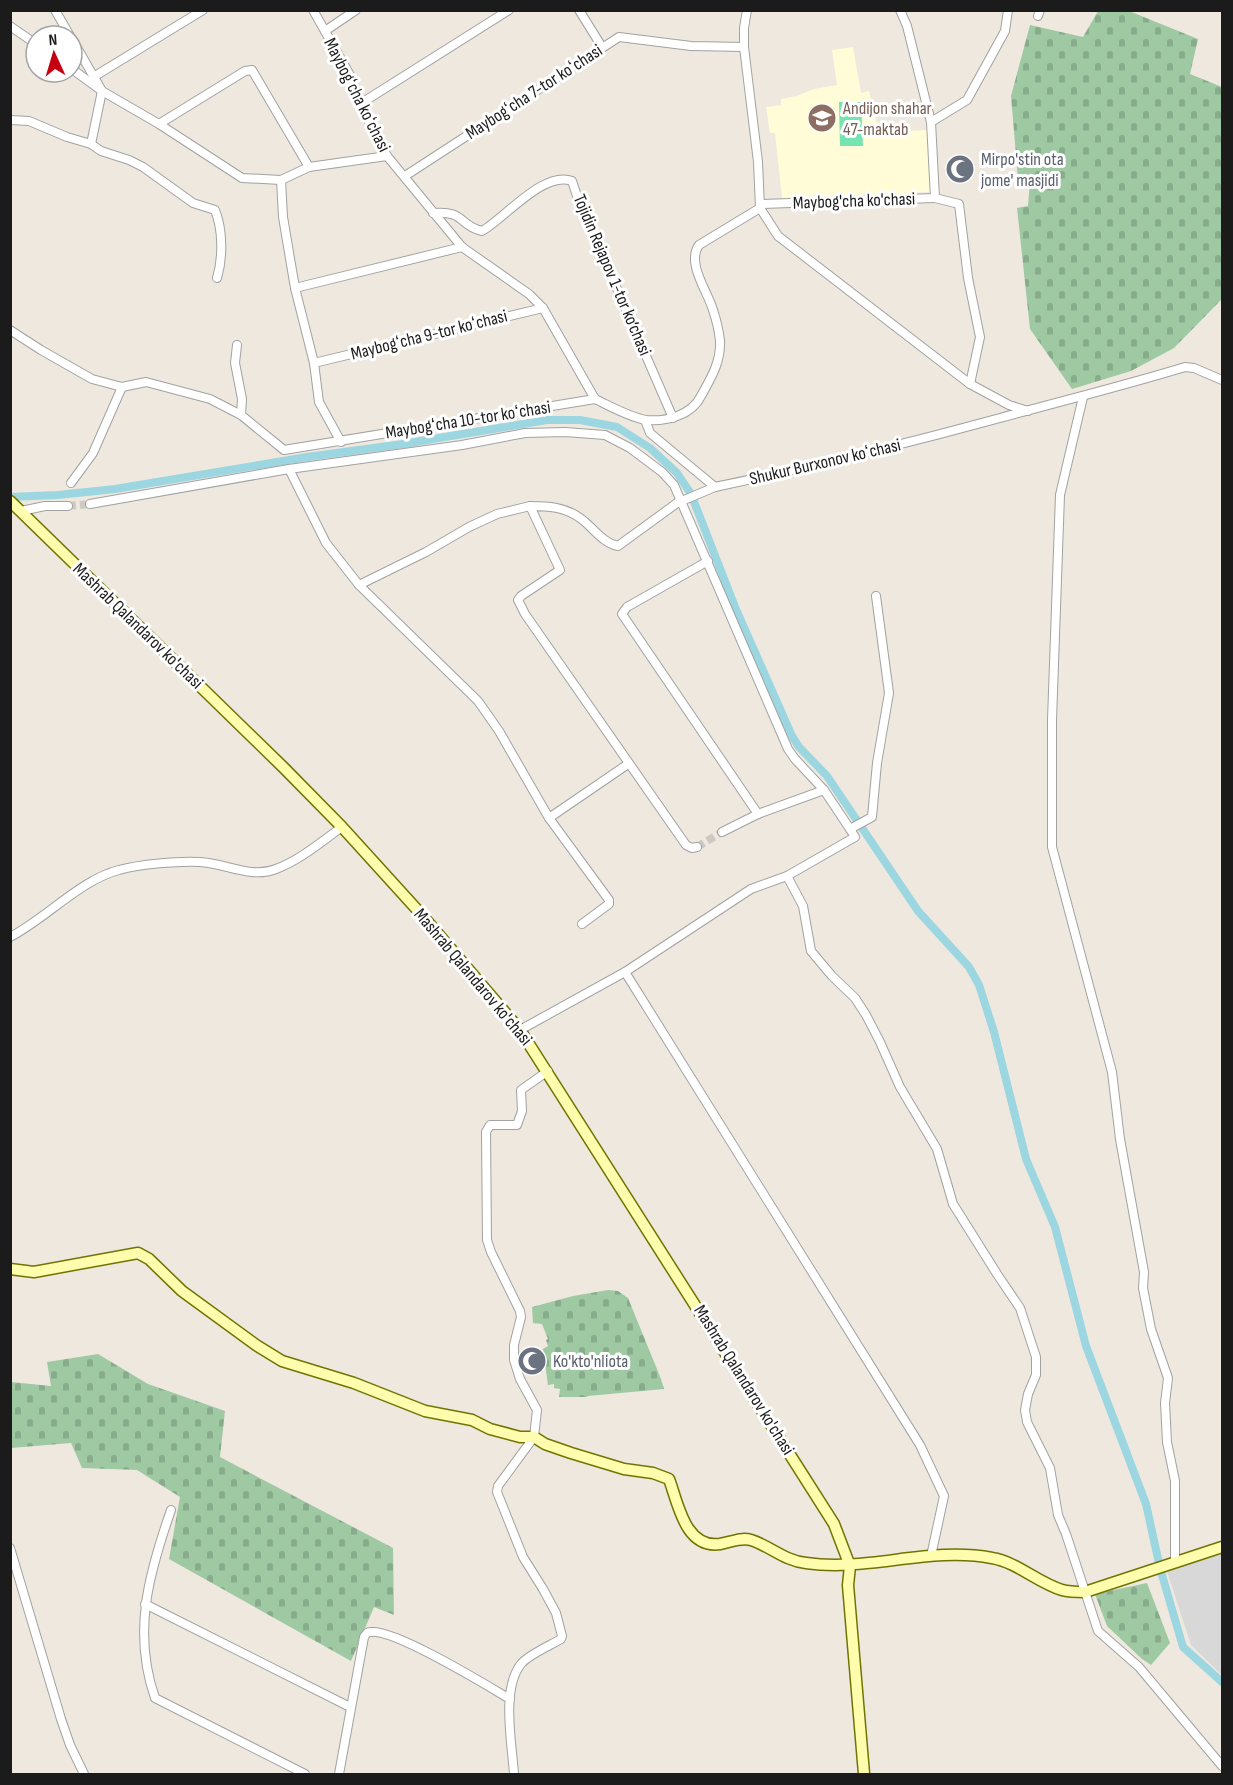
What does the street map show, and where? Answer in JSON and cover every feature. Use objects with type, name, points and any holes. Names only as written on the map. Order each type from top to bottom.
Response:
[{"type":"main road","name":"Mashrab Qalandarov ko'chasi","points":[[16,507],[342,827],[422,914],[520,1030],[828,1514],[850,1566]]},
{"type":"main road","points":[[10,1269],[34,1272],[138,1253],[149,1259],[189,1297],[256,1346],[282,1361],[354,1383],[425,1411],[461,1417],[490,1429],[520,1437],[534,1437],[545,1444],[570,1453],[669,1479],[686,1526],[694,1536],[705,1542],[718,1544],[745,1538],[804,1563],[850,1566],[950,1554],[994,1558],[1063,1591],[1085,1592],[1222,1547]]},
{"type":"main road","points":[[850,1566],[848,1584],[864,1774]]},
{"type":"street","points":[[55,10],[63,24]]},
{"type":"street","points":[[95,76],[203,10]]},
{"type":"street","name":"Maybogʻcha koʻchasi","points":[[314,10],[351,77],[360,104],[387,156],[462,247],[529,294],[543,308],[595,399]]},
{"type":"street","points":[[325,31],[356,10]]},
{"type":"street","points":[[360,104],[509,10]]},
{"type":"street","points":[[579,10],[602,47]]},
{"type":"street","points":[[595,399],[645,420],[673,418],[691,410],[698,402],[718,363],[720,340],[714,310],[696,266],[696,249],[760,206],[758,162],[744,47],[747,10]]},
{"type":"street","name":"Maybog'cha ko'chasi","points":[[900,10],[907,26],[931,122],[935,198],[760,206],[778,236],[970,384],[1009,405],[1030,411]]},
{"type":"street","points":[[931,122],[967,100],[1005,31],[1008,10]]},
{"type":"street","points":[[10,26],[24,36]]},
{"type":"street","name":"Maybogʻcha 7-tor koʻchasi","points":[[405,176],[619,37],[691,46],[744,47]]},
{"type":"street","points":[[84,59],[102,91],[91,144]]},
{"type":"street","points":[[159,124],[245,71],[252,70],[309,167]]},
{"type":"street","points":[[84,78],[242,178],[281,180],[309,167],[387,156]]},
{"type":"street","points":[[10,120],[29,121],[91,144],[101,152],[129,160],[143,167],[193,203],[215,210],[222,254],[217,278]]},
{"type":"street","points":[[281,180],[283,217],[295,288],[314,363],[319,402],[341,442]]},
{"type":"street","name":"Tojidin Rejapov 1-tor ko‘chasi","points":[[433,213],[456,214],[473,228],[482,231],[536,189],[557,180],[572,181],[673,418]]},
{"type":"street","points":[[935,198],[958,204],[968,278],[980,337],[970,384]]},
{"type":"street","points":[[295,288],[462,247]]},
{"type":"street","name":"Maybogʻcha 9-tor koʻchasi","points":[[314,363],[543,308]]},
{"type":"street","points":[[10,330],[92,380],[122,387],[93,453],[71,483]]},
{"type":"street","points":[[237,345],[235,363],[242,399],[241,415]]},
{"type":"street","name":"Shukur Burxonov koʻchasi","points":[[530,506],[561,508],[580,518],[597,534],[618,546],[684,499],[714,487],[863,454],[1083,397],[1185,367],[1194,368],[1222,380]]},
{"type":"street","name":"Maybogʻcha 10-tor koʻchasi","points":[[122,387],[146,382],[210,399],[241,415],[284,450],[595,399]]},
{"type":"street","points":[[1083,397],[1060,495],[1052,720],[1052,847],[1112,1072],[1120,1139],[1144,1272],[1143,1288],[1151,1329],[1168,1378],[1165,1403],[1167,1442],[1175,1481],[1175,1562]]},
{"type":"street","points":[[645,420],[650,433],[714,487]]},
{"type":"street","points":[[90,504],[289,469],[462,446],[525,433],[565,432],[605,435],[618,441],[662,472],[674,485],[684,499],[788,749],[824,790],[852,828],[855,837],[787,876],[750,889],[625,972],[520,1030]]},
{"type":"street","points":[[289,469],[326,543],[359,585],[478,701],[499,731],[549,818],[609,900],[609,904],[582,924]]},
{"type":"street","points":[[16,507],[68,506]]},
{"type":"street","points":[[359,585],[497,514],[530,506],[560,570],[521,596],[518,603],[686,845],[689,848],[697,847]]},
{"type":"street","points":[[708,561],[627,607],[621,614],[758,814]]},
{"type":"street","points":[[852,828],[872,817],[877,763],[889,693],[876,596]]},
{"type":"street","points":[[549,818],[628,764]]},
{"type":"street","points":[[722,832],[758,814],[824,790]]},
{"type":"street","points":[[10,936],[30,927],[78,891],[107,873],[120,869],[202,862],[235,870],[258,872],[276,869],[308,851],[342,827]]},
{"type":"street","points":[[787,876],[803,906],[811,951],[855,998],[866,1016],[900,1087],[937,1149],[953,1204],[1020,1308],[1036,1357],[1036,1375],[1028,1394],[1025,1410],[1027,1422],[1050,1468],[1058,1515],[1098,1630],[1139,1667],[1222,1766]]},
{"type":"street","points":[[625,972],[920,1445],[944,1496],[931,1556]]},
{"type":"street","points":[[514,1774],[510,1699],[514,1677],[522,1662],[562,1638],[555,1613],[523,1557],[497,1489],[534,1437],[537,1410],[520,1379],[514,1360],[514,1345],[521,1317],[520,1311],[490,1252],[487,1240],[486,1132],[490,1125],[517,1125],[522,1111],[521,1090],[548,1071]]},
{"type":"street","points":[[171,1510],[154,1557],[145,1604],[146,1667],[155,1698],[305,1774]]},
{"type":"street","points":[[10,1548],[61,1719],[84,1774]]},
{"type":"street","points":[[145,1604],[350,1707]]},
{"type":"street","points":[[339,1774],[350,1707],[364,1637],[367,1633],[373,1631],[387,1634],[440,1659],[510,1699]]},
{"type":"shaded area","name":"Andijon shahar 47-maktab","points":[[853,47],[861,93],[869,91],[879,132],[928,130],[931,192],[782,198],[775,133],[770,133],[766,107],[781,105],[781,99],[837,85],[832,50]]},
{"type":"shaded area","points":[[1222,1543],[1222,1675],[1191,1645],[1164,1562]]},
{"type":"green space","points":[[1098,11],[1129,11],[1198,39],[1190,74],[1222,87],[1222,299],[1174,348],[1131,371],[1072,389],[1030,329],[1017,208],[1028,206],[1030,181],[1018,179],[1011,96],[1030,25],[1083,37]]},
{"type":"green space","points":[[839,102],[861,102],[863,146],[840,146]]},
{"type":"green space","points":[[608,1290],[618,1291],[628,1298],[664,1389],[587,1397],[559,1397],[560,1389],[554,1388],[554,1384],[548,1385],[543,1349],[548,1346],[546,1340],[548,1339],[542,1324],[533,1323],[532,1307]]},
{"type":"green space","points":[[98,1354],[148,1384],[225,1411],[220,1457],[393,1548],[394,1615],[374,1607],[351,1661],[169,1559],[180,1497],[137,1470],[82,1468],[71,1443],[11,1448],[11,1382],[51,1386],[47,1362]]},
{"type":"green space","points":[[1147,1583],[1170,1643],[1151,1665],[1107,1626],[1095,1594]]},
{"type":"waterway","points":[[10,497],[115,489],[547,420],[580,420],[617,427],[650,448],[677,473],[691,494],[735,607],[792,736],[799,747],[827,776],[918,911],[969,967],[979,985],[994,1032],[1026,1159],[1055,1227],[1086,1346],[1146,1504],[1160,1568],[1183,1647],[1222,1682]]},
{"type":"tunnel","points":[[68,506],[90,504]]},
{"type":"tunnel","points":[[697,847],[722,832]]},
{"type":"place","name":"Andijon shahar 47-maktab","points":[[822,118]]},
{"type":"place","name":"Mirpo'stin ota jome' masjidi","points":[[960,169]]},
{"type":"place","name":"Ko'kto'nliota","points":[[532,1361]]}]
